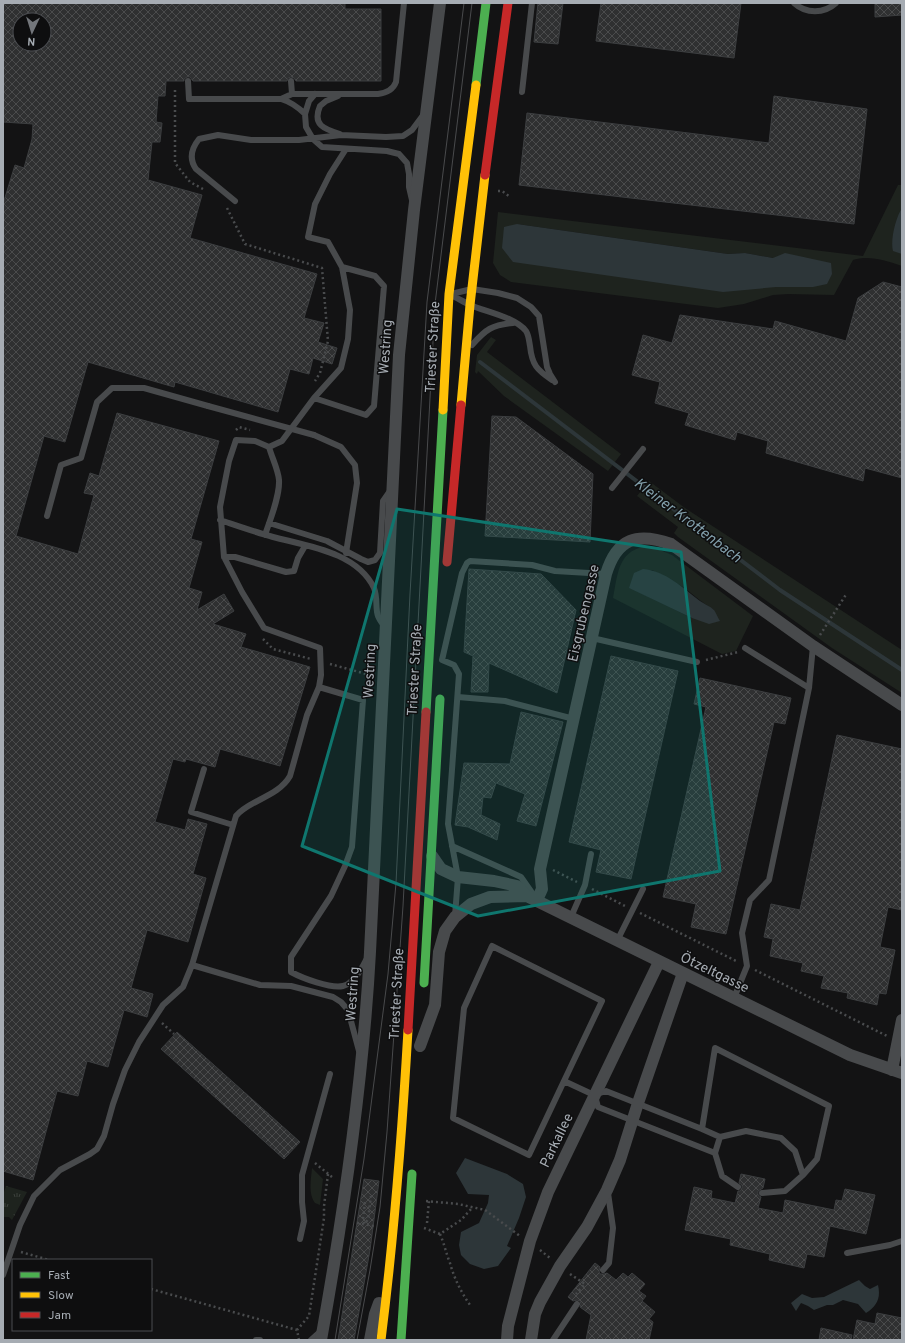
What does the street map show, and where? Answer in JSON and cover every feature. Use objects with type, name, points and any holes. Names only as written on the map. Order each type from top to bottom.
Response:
[{"type":"main road","name":"Triester Straße","points":[[381,1340],[397,1201],[404,1106],[450,294],[486,3]]},
{"type":"main road","points":[[447,573],[470,305],[488,148],[508,3]]},
{"type":"main road","name":"Triester Straße","points":[[442,664],[445,609]]},
{"type":"main road","name":"Triester Straße","points":[[423,991],[432,856],[440,691]]},
{"type":"main road","name":"Triester Straße","points":[[420,1050],[422,1014]]},
{"type":"main road","points":[[401,1340],[412,1167]]},
{"type":"street","name":"Westring","points":[[322,1335],[362,1060],[370,952],[394,486],[399,355],[414,210],[440,3]]},
{"type":"street","name":"Eisgrubengasse","points":[[532,898],[542,889],[540,869],[606,574],[615,552],[624,543],[637,539],[649,538],[672,544],[815,642],[902,705]]},
{"type":"street","name":"Ötzeltgasse","points":[[432,856],[441,869],[458,877],[494,881],[517,886],[532,898],[659,962],[850,1055],[897,1072]]},
{"type":"street","name":"Ötzeltgasse","points":[[420,1050],[435,1004],[439,952],[444,932],[454,917],[471,904],[490,897],[532,898]]},
{"type":"street","name":"Parkallee","points":[[507,1340],[508,1326],[530,1241],[548,1192],[659,962]]},
{"type":"street","points":[[531,1340],[534,1319],[540,1302],[560,1266],[587,1227],[607,1190],[620,1160],[683,973]]},
{"type":"street","points":[[897,1072],[898,1041],[902,1020]]},
{"type":"street","points":[[370,1340],[375,1314],[389,1277]]},
{"type":"lane","points":[[281,99],[292,94],[378,94],[384,93],[394,87],[396,82],[404,3]]},
{"type":"lane","points":[[506,21],[512,3]]},
{"type":"lane","points":[[522,92],[532,3]]},
{"type":"lane","points":[[794,3],[804,10],[814,11],[824,10],[836,3]]},
{"type":"lane","points":[[188,81],[189,99],[281,99],[290,101],[305,114]]},
{"type":"lane","points":[[291,81],[292,94]]},
{"type":"lane","points":[[315,94],[309,101],[305,114],[306,127],[313,139],[322,147],[387,151],[399,154],[407,163],[409,187],[414,210]]},
{"type":"lane","points":[[341,94],[326,101],[320,106],[318,118],[318,123],[325,129],[341,135]]},
{"type":"lane","points":[[235,201],[196,169],[193,164],[191,156],[194,146],[199,139],[218,136],[251,140],[299,140],[341,135],[386,137],[402,136],[412,130],[427,109]]},
{"type":"lane","points":[[3,1275],[20,1225],[34,1196],[60,1170],[90,1154],[97,1148],[104,1136],[125,1070],[155,1017],[163,1006],[183,987],[192,965],[236,816],[240,811],[263,799],[286,783],[290,776],[307,715],[319,687],[321,675],[320,648],[264,628],[242,592],[224,557],[220,507],[223,488],[236,440],[255,441],[269,447],[282,441],[314,398],[341,368],[348,339],[350,310],[342,267],[328,242],[308,237],[315,204],[330,174],[346,149]]},
{"type":"lane","points":[[314,398],[366,415],[374,406],[384,286],[375,276],[342,267]]},
{"type":"lane","points":[[472,289],[498,293],[517,298],[531,307],[539,316],[547,367],[555,382],[539,371],[534,364],[528,335],[525,330],[515,323],[470,305],[450,294],[472,289]]},
{"type":"lane","points":[[466,352],[484,332],[494,325],[515,323]]},
{"type":"lane","points":[[47,516],[61,465],[81,458],[97,402],[112,388],[144,388],[314,435],[341,447],[355,465],[357,483],[347,551],[344,558]]},
{"type":"lane","points":[[265,535],[277,497],[279,481],[269,447]]},
{"type":"lane","points":[[612,488],[643,449]]},
{"type":"lane","points":[[269,523],[327,541],[368,562],[375,560],[380,553],[383,501],[394,486]]},
{"type":"lane","points":[[220,520],[265,535],[332,553],[344,558],[356,567],[374,588],[377,601],[377,615],[386,630]]},
{"type":"lane","points":[[224,557],[235,557],[286,572],[294,571],[298,558],[305,546]]},
{"type":"lane","points":[[454,917],[458,877],[448,824],[459,674],[454,665],[442,664],[462,573],[467,563],[470,561],[532,565],[555,571],[606,574]]},
{"type":"lane","points":[[592,638],[696,662]]},
{"type":"lane","points":[[734,998],[747,966],[742,933],[750,900],[768,880],[809,688],[815,642]]},
{"type":"lane","points":[[745,648],[809,688]]},
{"type":"lane","points":[[319,687],[363,700],[352,847],[331,896],[291,957],[291,972],[331,986],[344,986],[355,978],[370,952]]},
{"type":"lane","points":[[458,697],[505,701],[574,719]]},
{"type":"lane","points":[[204,769],[191,812],[233,825]]},
{"type":"lane","points":[[452,846],[522,877],[532,898]]},
{"type":"lane","points":[[571,917],[584,885],[591,854]]},
{"type":"lane","points":[[617,940],[643,889]]},
{"type":"lane","points":[[492,946],[602,1001],[564,1081],[529,1155],[453,1118],[464,1008],[492,946]]},
{"type":"lane","points":[[192,965],[260,985],[291,986],[333,997],[341,1002],[348,1010],[362,1060]]},
{"type":"lane","points":[[702,1129],[715,1048],[829,1106],[817,1159],[785,1191],[762,1193]]},
{"type":"lane","points":[[300,1239],[304,1221],[302,1175],[330,1074]]},
{"type":"lane","points":[[564,1081],[594,1094],[606,1091],[720,1137],[746,1131],[782,1138],[795,1151],[802,1175]]},
{"type":"lane","points":[[594,1094],[598,1107],[715,1153]]},
{"type":"lane","points":[[720,1137],[715,1153],[722,1176],[738,1188]]},
{"type":"lane","points":[[603,1270],[609,1263],[612,1228],[607,1190]]},
{"type":"lane","points":[[847,1253],[890,1245],[902,1241]]},
{"type":"lane","points":[[553,1340],[577,1304]]},
{"type":"lane","points":[[311,1340],[322,1335]]},
{"type":"path","points":[[175,90],[176,163],[190,182],[203,189]]},
{"type":"path","points":[[226,206],[245,244],[322,268],[328,341],[320,373],[311,386]]},
{"type":"path","points":[[815,642],[847,593]]},
{"type":"path","points":[[696,662],[736,653],[745,648]]},
{"type":"path","points":[[311,659],[370,675]]},
{"type":"path","points":[[542,864],[898,1041]]},
{"type":"path","points":[[155,1017],[174,1034]]},
{"type":"path","points":[[314,1163],[332,1177]]},
{"type":"path","points":[[297,1330],[309,1316],[324,1218],[328,1174]]},
{"type":"path","points":[[365,1224],[368,1219],[371,1196]]},
{"type":"path","points":[[470,1305],[460,1290],[445,1244],[440,1234],[426,1229],[429,1201],[485,1210],[513,1231]]},
{"type":"path","points":[[365,1202],[363,1218],[365,1224]]},
{"type":"path","points":[[440,1234],[460,1220],[473,1207]]},
{"type":"path","points":[[357,1223],[374,1226]]},
{"type":"path","points":[[12,1250],[45,1259]]},
{"type":"path","points":[[152,1289],[297,1330]]},
{"type":"path","points":[[297,1330],[299,1340]]},
{"type":"highlighted area","points":[[397,509],[681,552],[720,871],[478,916],[302,846]]},
{"type":"green space","points":[[898,185],[902,185],[902,266],[872,258],[853,260],[834,295],[773,295],[744,304],[718,308],[511,282],[500,275],[493,263],[498,212],[863,256]],"holes":[[[517,224],[728,254],[745,253],[773,258],[813,287],[776,287]]]},
{"type":"green space","points":[[491,337],[496,340],[487,352],[621,454],[608,471],[504,396],[478,371],[477,374],[475,372],[477,355]]},
{"type":"green space","points":[[649,481],[685,508],[902,650],[902,693],[832,648],[678,537],[674,533],[678,527],[637,496]]},
{"type":"green space","points":[[650,546],[672,555],[753,616],[736,651],[722,654],[613,598],[621,563],[631,551]],"holes":[[[652,570],[674,581],[714,610],[692,618],[630,588]]]},
{"type":"green space","points":[[312,1168],[323,1179],[320,1205],[315,1203],[311,1195],[310,1186]]},
{"type":"green space","points":[[6,1186],[27,1192],[12,1220],[9,1217],[3,1217],[3,1195]]},
{"type":"shaded area","points":[[902,208],[902,254],[893,251],[892,241],[894,229]]},
{"type":"shaded area","points":[[517,224],[728,254],[745,253],[773,258],[785,253],[831,263],[832,274],[827,284],[813,287],[776,287],[723,292],[513,262],[502,248],[504,227]]},
{"type":"shaded area","points":[[643,569],[659,573],[674,581],[715,611],[720,621],[709,624],[692,618],[629,588],[634,573]]},
{"type":"shaded area","points":[[465,1158],[507,1174],[523,1184],[526,1197],[507,1246],[511,1248],[498,1266],[484,1269],[470,1264],[461,1255],[459,1245],[461,1232],[479,1223],[488,1203],[489,1195],[468,1194],[456,1173]]},
{"type":"shaded area","points":[[859,1280],[870,1289],[878,1285],[879,1294],[877,1301],[873,1308],[866,1313],[858,1304],[843,1300],[833,1305],[827,1305],[814,1310],[801,1303],[796,1311],[791,1303],[802,1294],[812,1298],[824,1297]]},
{"type":"building","points":[[3,3],[345,3],[345,9],[381,9],[381,81],[296,81],[291,77],[288,78],[287,81],[193,81],[190,77],[187,77],[184,81],[166,81],[165,96],[158,96],[156,122],[162,123],[160,142],[152,142],[148,180],[202,195],[190,238],[317,274],[304,318],[324,323],[318,342],[337,348],[332,364],[313,358],[309,374],[290,369],[278,412],[175,382],[174,387],[88,362],[65,442],[44,436],[16,536],[78,554],[94,495],[84,493],[90,473],[99,476],[117,413],[219,441],[191,539],[202,542],[189,588],[202,592],[197,610],[224,594],[234,611],[213,624],[246,634],[241,647],[310,667],[280,766],[220,749],[215,767],[186,759],[185,762],[173,759],[155,822],[185,830],[188,819],[207,824],[193,874],[206,878],[188,942],[147,930],[131,988],[153,994],[147,1017],[124,1010],[108,1067],[87,1061],[78,1096],[57,1091],[33,1180],[3,1171],[3,204],[15,165],[24,168],[32,139],[33,124],[3,122]]},
{"type":"building","points":[[538,3],[563,3],[558,44],[534,42]]},
{"type":"building","points":[[601,3],[741,3],[734,58],[596,41]]},
{"type":"building","points":[[875,3],[902,3],[902,15],[875,17]]},
{"type":"building","points":[[774,96],[867,109],[854,224],[519,185],[527,113],[769,143]]},
{"type":"building","points":[[883,282],[902,287],[902,478],[865,468],[863,481],[766,453],[768,441],[737,432],[735,440],[685,425],[689,413],[655,403],[660,382],[632,375],[643,335],[672,343],[680,315],[773,329],[775,321],[846,341],[858,298]]},
{"type":"building","points":[[492,416],[516,417],[593,474],[590,542],[485,536]]},
{"type":"building","points":[[469,569],[541,574],[576,610],[557,693],[489,663],[488,692],[471,692],[473,656],[464,652]]},
{"type":"building","points":[[611,656],[678,671],[631,879],[596,872],[601,850],[569,842]]},
{"type":"building","points":[[700,678],[791,698],[785,724],[774,722],[726,934],[691,927],[696,904],[663,897],[706,707],[694,704]]},
{"type":"building","points":[[521,712],[563,722],[536,826],[517,821],[525,794],[496,783],[491,798],[483,797],[481,815],[500,824],[497,840],[468,827],[455,825],[464,763],[510,764]]},
{"type":"building","points":[[837,735],[902,749],[902,910],[888,907],[880,947],[895,950],[886,994],[879,993],[877,1005],[847,998],[848,993],[821,988],[824,976],[801,971],[803,963],[770,956],[773,939],[764,937],[771,904],[800,910]]},
{"type":"building","points":[[177,1032],[300,1142],[284,1159],[161,1049]]},
{"type":"building","points":[[741,1174],[765,1179],[763,1188],[758,1191],[758,1195],[761,1197],[758,1208],[783,1213],[785,1200],[834,1210],[836,1200],[842,1201],[845,1189],[875,1195],[866,1234],[830,1226],[824,1257],[807,1254],[804,1268],[769,1260],[770,1254],[730,1245],[731,1239],[685,1230],[694,1187],[712,1191],[711,1198],[735,1203],[738,1191],[742,1188],[742,1185],[739,1183]]},
{"type":"building","points":[[364,1179],[379,1181],[370,1250],[354,1340],[338,1340]]},
{"type":"building","points":[[595,1263],[600,1267],[600,1274],[607,1273],[616,1280],[623,1273],[628,1277],[632,1273],[645,1284],[639,1291],[646,1296],[642,1301],[655,1312],[649,1319],[653,1322],[649,1340],[586,1340],[591,1315],[580,1307],[580,1301],[573,1301],[568,1297]]},
{"type":"building","points":[[877,1313],[902,1318],[902,1340],[853,1340],[857,1320],[875,1324]]},
{"type":"building","points":[[821,1328],[852,1335],[851,1340],[819,1340]]},
{"type":"waterway","name":"Kleiner Krottenbach","points":[[480,362],[780,590],[902,670]]},
{"type":"tram line","points":[[335,1340],[364,1159],[388,974],[396,883],[410,594],[427,302],[464,3]]},
{"type":"tram line","points":[[357,1340],[380,1207],[387,1132],[403,906],[435,304],[472,3]]},
{"type":"traffic: fast","points":[[476,85],[486,3]]},
{"type":"traffic: fast","points":[[426,712],[443,410]]},
{"type":"traffic: fast","points":[[424,983],[440,699]]},
{"type":"traffic: fast","points":[[401,1340],[412,1174]]},
{"type":"traffic: slow","points":[[443,410],[449,294],[476,85]]},
{"type":"traffic: slow","points":[[461,405],[470,305],[485,175]]},
{"type":"traffic: slow","points":[[381,1340],[397,1185],[408,1030]]},
{"type":"traffic: jam","points":[[485,175],[508,3]]},
{"type":"traffic: jam","points":[[447,562],[461,405]]},
{"type":"traffic: jam","points":[[408,1030],[426,712]]}]
